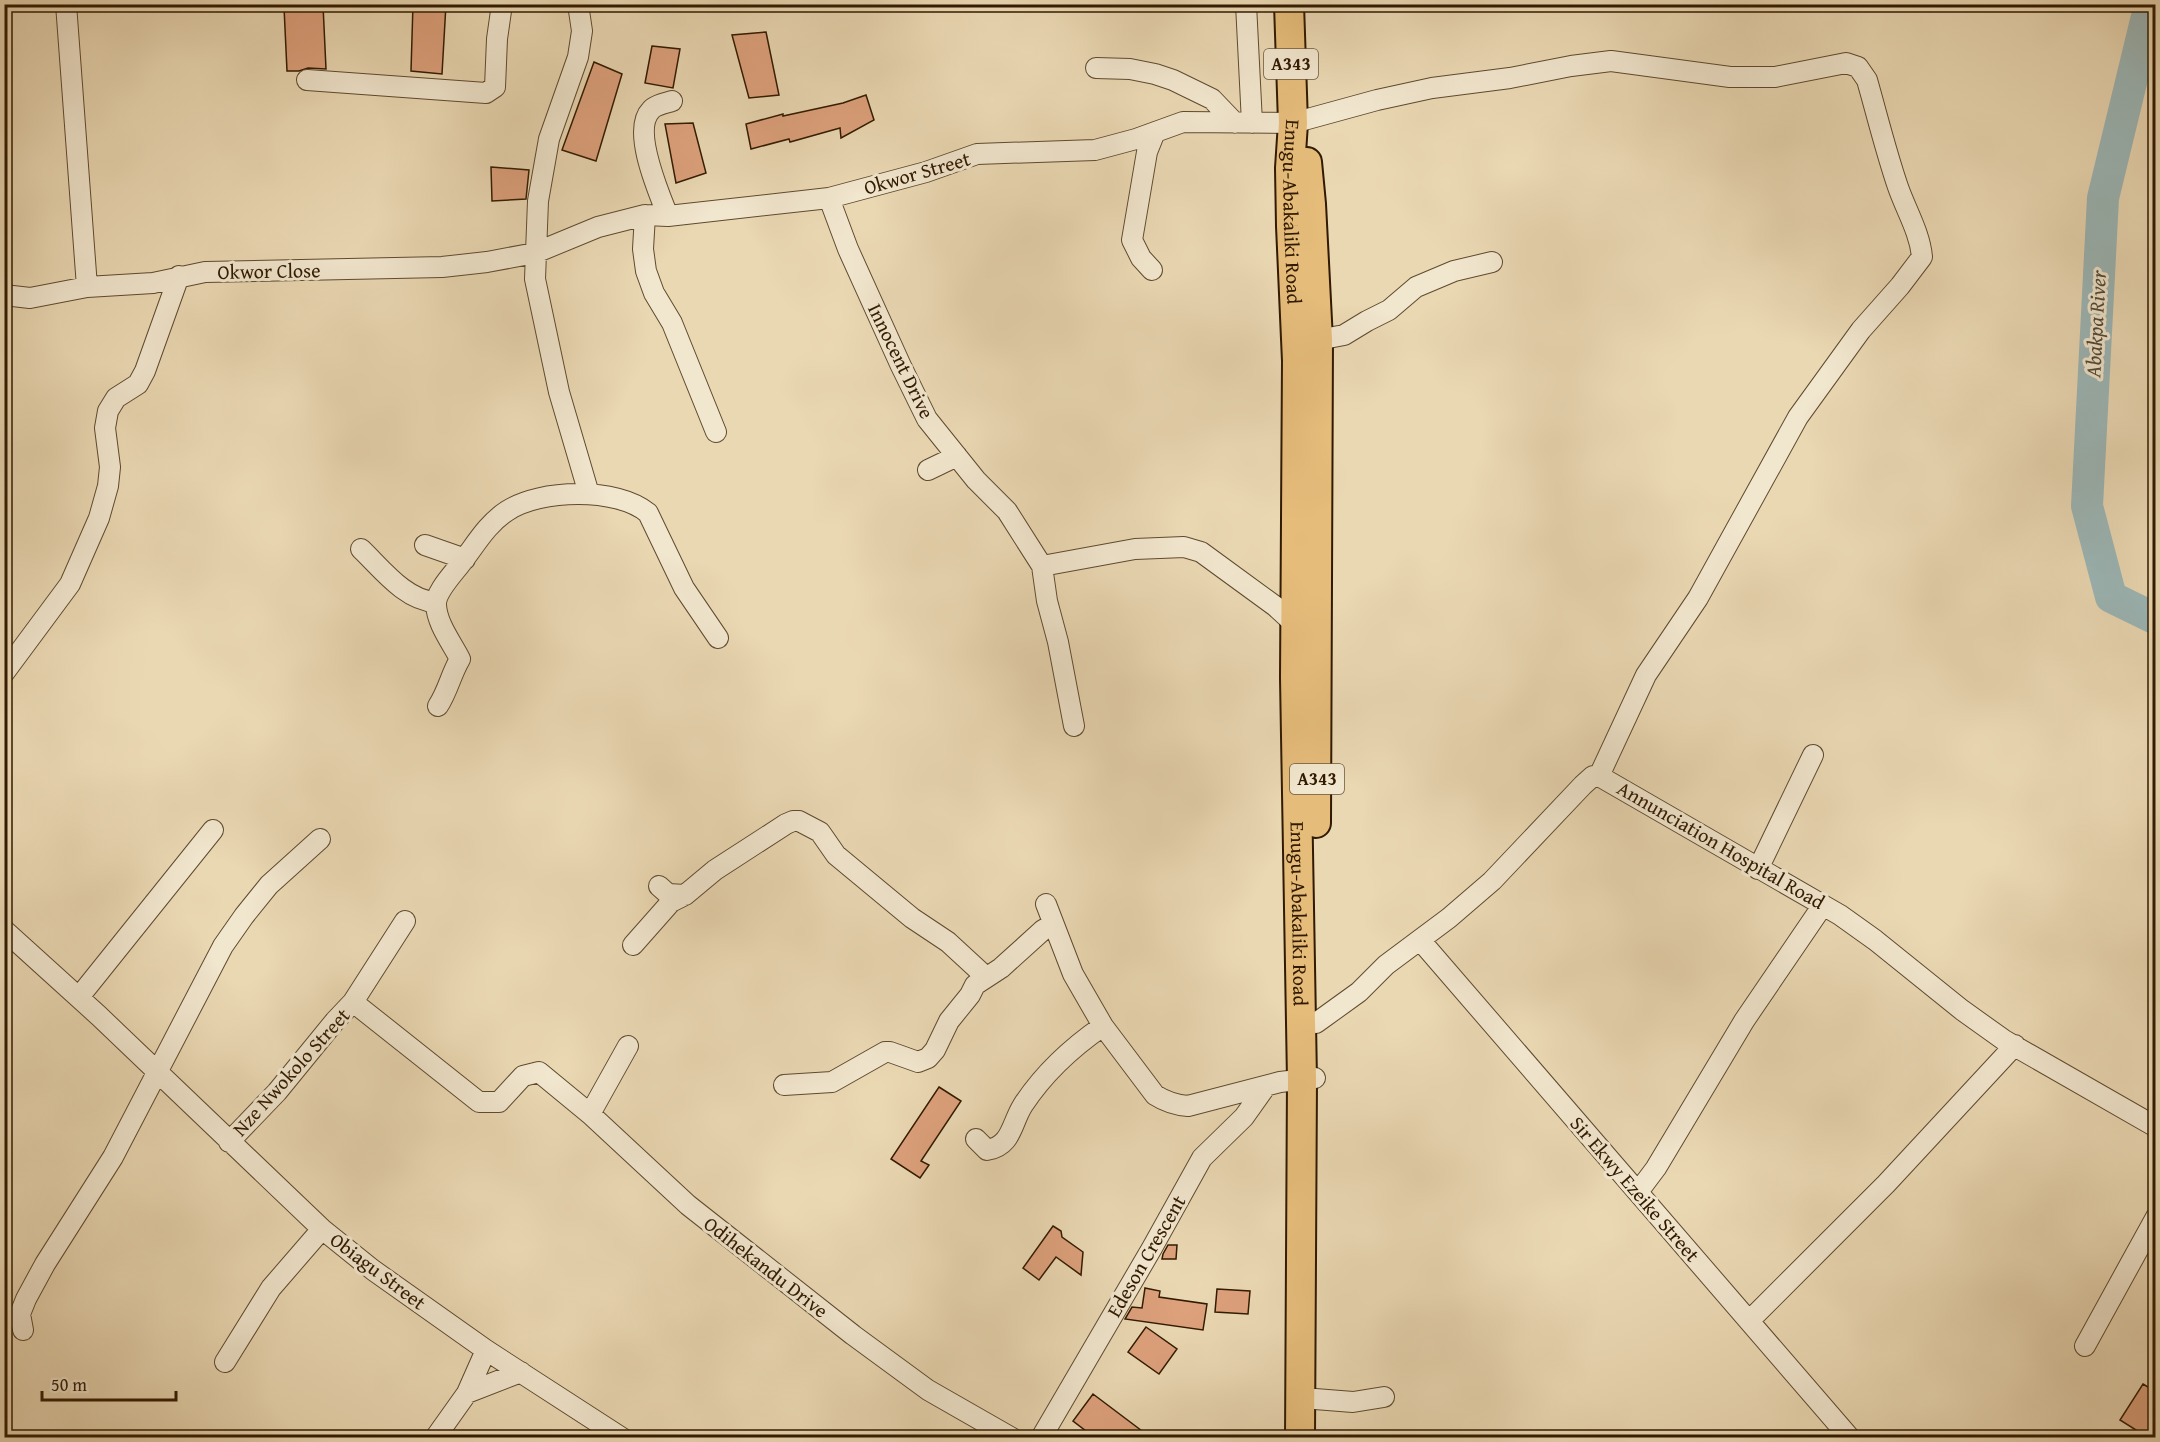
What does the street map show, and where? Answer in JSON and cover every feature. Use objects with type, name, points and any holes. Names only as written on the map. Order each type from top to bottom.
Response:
[{"type":"highway","name":"A343","points":[[1289,4],[1293,123]]},
{"type":"highway","name":"Enugu-Abakaliki Road","points":[[1293,123],[1307,162],[1318,340],[1307,633],[1295,678],[1309,1079],[1314,1437]]},
{"type":"highway","name":"Enugu-Abakaliki Road","points":[[1293,123],[1290,168],[1307,633],[1316,1023],[1309,1079],[1300,1437]]},
{"type":"street","points":[[66,4],[87,287]]},
{"type":"street","points":[[307,80],[486,93],[495,87],[497,39],[502,4]]},
{"type":"street","points":[[1243,123],[1246,4]]},
{"type":"street","points":[[575,6],[582,31],[581,44],[549,139],[538,201],[535,279],[559,392],[589,494]]},
{"type":"street","name":"Okwor Street","points":[[598,227],[645,215],[668,216],[829,198],[926,172],[977,154],[1095,150],[1183,122],[1293,123],[1432,88],[1510,78],[1571,66],[1611,61],[1730,77],[1775,77],[1846,63],[1858,67],[1867,80],[1892,171],[1906,212],[1921,243],[1922,257],[1861,330],[1797,417],[1698,598],[1646,675],[1599,776]]},
{"type":"street","points":[[1096,68],[1130,69],[1173,80],[1212,99],[1243,123]]},
{"type":"street","points":[[668,216],[648,161],[643,122],[652,108],[672,101]]},
{"type":"street","points":[[1152,270],[1141,258],[1132,240],[1147,152],[1155,132]]},
{"type":"street","name":"Innocent Drive","points":[[829,198],[848,249],[927,419],[976,480],[1007,511],[1042,566]]},
{"type":"street","points":[[645,215],[643,249],[646,271],[654,293],[672,323],[716,432]]},
{"type":"street","name":"Okwor Close","points":[[4,295],[30,298],[87,287],[153,283],[205,272],[442,267],[488,262],[535,253],[598,227]]},
{"type":"street","points":[[1318,340],[1344,335],[1389,310],[1416,287],[1454,270],[1492,262]]},
{"type":"street","points":[[4,673],[70,584],[99,518],[108,486],[110,467],[105,428],[108,411],[116,398],[138,384],[145,371],[179,276]]},
{"type":"street","points":[[928,470],[957,456]]},
{"type":"street","points":[[438,706],[448,691],[452,672],[460,659],[438,617],[435,602],[445,584],[485,529],[506,511],[519,504],[552,496],[589,494],[609,496],[638,505],[648,513],[684,588],[718,638]]},
{"type":"street","points":[[425,545],[465,559]]},
{"type":"street","points":[[1074,726],[1047,601],[1042,566],[1135,549],[1184,547],[1201,552],[1275,606],[1307,633]]},
{"type":"street","points":[[361,549],[401,588],[424,601],[435,602]]},
{"type":"street","points":[[1758,869],[1813,755]]},
{"type":"street","name":"Annunciation Hospital Road","points":[[1316,1023],[1359,992],[1386,965],[1492,881],[1583,785],[1593,776],[1599,776],[1823,905],[1875,940],[1962,1010],[2015,1045],[2156,1126]]},
{"type":"street","points":[[633,945],[671,902],[685,895],[724,864],[786,824],[799,820],[820,832],[836,855],[912,918],[948,942],[986,977]]},
{"type":"street","points":[[79,998],[213,830]]},
{"type":"street","points":[[23,1330],[20,1314],[26,1299],[51,1254],[113,1157],[223,946],[269,885],[320,839]]},
{"type":"street","points":[[659,886],[668,894],[685,895]]},
{"type":"street","points":[[1046,904],[1073,974],[1103,1026],[1155,1095],[1174,1105],[1188,1106],[1280,1082],[1309,1079]]},
{"type":"street","points":[[1638,1192],[1656,1168],[1744,1021],[1823,905]]},
{"type":"street","name":"Nze Nwokolo Street","points":[[229,1142],[277,1092],[334,1021],[353,1002],[405,921]]},
{"type":"street","points":[[784,1084],[832,1082],[890,1052],[918,1062],[924,1061],[935,1050],[949,1021],[970,995],[975,985],[1001,968],[1042,930],[1053,924]]},
{"type":"street","name":"Obiagu Street","points":[[4,930],[79,998],[322,1229],[373,1270],[486,1350],[622,1437]]},
{"type":"street","name":"Sir Ekwy Ezeike Street","points":[[1420,940],[1749,1321],[1836,1430],[1850,1437]]},
{"type":"street","name":"Odihekandu Drive","points":[[353,1002],[478,1102],[499,1102],[523,1076],[539,1072],[590,1114],[688,1205],[853,1335],[928,1390],[1012,1437]]},
{"type":"street","points":[[976,1139],[987,1150],[998,1148],[1006,1141],[1023,1104],[1053,1065],[1103,1026]]},
{"type":"street","points":[[1749,1321],[1886,1184],[2015,1045]]},
{"type":"street","points":[[590,1114],[628,1046]]},
{"type":"street","name":"Edeson Crescent","points":[[1041,1437],[1202,1158],[1244,1117],[1266,1086]]},
{"type":"street","points":[[2085,1346],[2156,1217]]},
{"type":"street","points":[[225,1362],[271,1288],[322,1229]]},
{"type":"street","points":[[435,1437],[467,1393],[486,1350]]},
{"type":"street","points":[[467,1393],[521,1372]]},
{"type":"street","points":[[1315,1399],[1353,1402],[1384,1397]]},
{"type":"building","points":[[413,4],[446,4],[442,74],[411,71]]},
{"type":"building","points":[[323,5],[326,69],[308,68],[287,71],[284,7]]},
{"type":"building","points":[[766,32],[779,95],[749,98],[732,35]]},
{"type":"building","points":[[652,46],[680,49],[673,88],[645,83]]},
{"type":"building","points":[[594,62],[622,74],[596,161],[562,150]]},
{"type":"building","points":[[866,95],[874,120],[841,138],[840,128],[790,142],[789,139],[751,149],[746,124],[783,114],[783,116],[843,103]]},
{"type":"building","points":[[693,123],[706,173],[676,183],[665,124]]},
{"type":"building","points":[[491,167],[529,170],[526,199],[492,201]]},
{"type":"building","points":[[939,1087],[961,1101],[921,1161],[929,1165],[920,1178],[891,1159]]},
{"type":"building","points":[[1053,1226],[1061,1231],[1062,1237],[1083,1252],[1081,1275],[1056,1257],[1039,1280],[1023,1268]]},
{"type":"building","points":[[1168,1245],[1177,1245],[1176,1259],[1162,1259]]},
{"type":"building","points":[[1145,1288],[1160,1291],[1159,1297],[1207,1304],[1203,1330],[1125,1319],[1132,1307],[1142,1308]]},
{"type":"building","points":[[1217,1289],[1250,1291],[1248,1314],[1215,1312]]},
{"type":"building","points":[[1146,1327],[1177,1349],[1159,1374],[1128,1352]]},
{"type":"building","points":[[2143,1384],[2156,1392],[2156,1437],[2147,1437],[2120,1420]]},
{"type":"building","points":[[1093,1394],[1150,1437],[1094,1437],[1073,1421]]},
{"type":"waterway","name":"Abakpa River","points":[[2150,4],[2103,198],[2087,506],[2111,597],[2156,619]]}]
